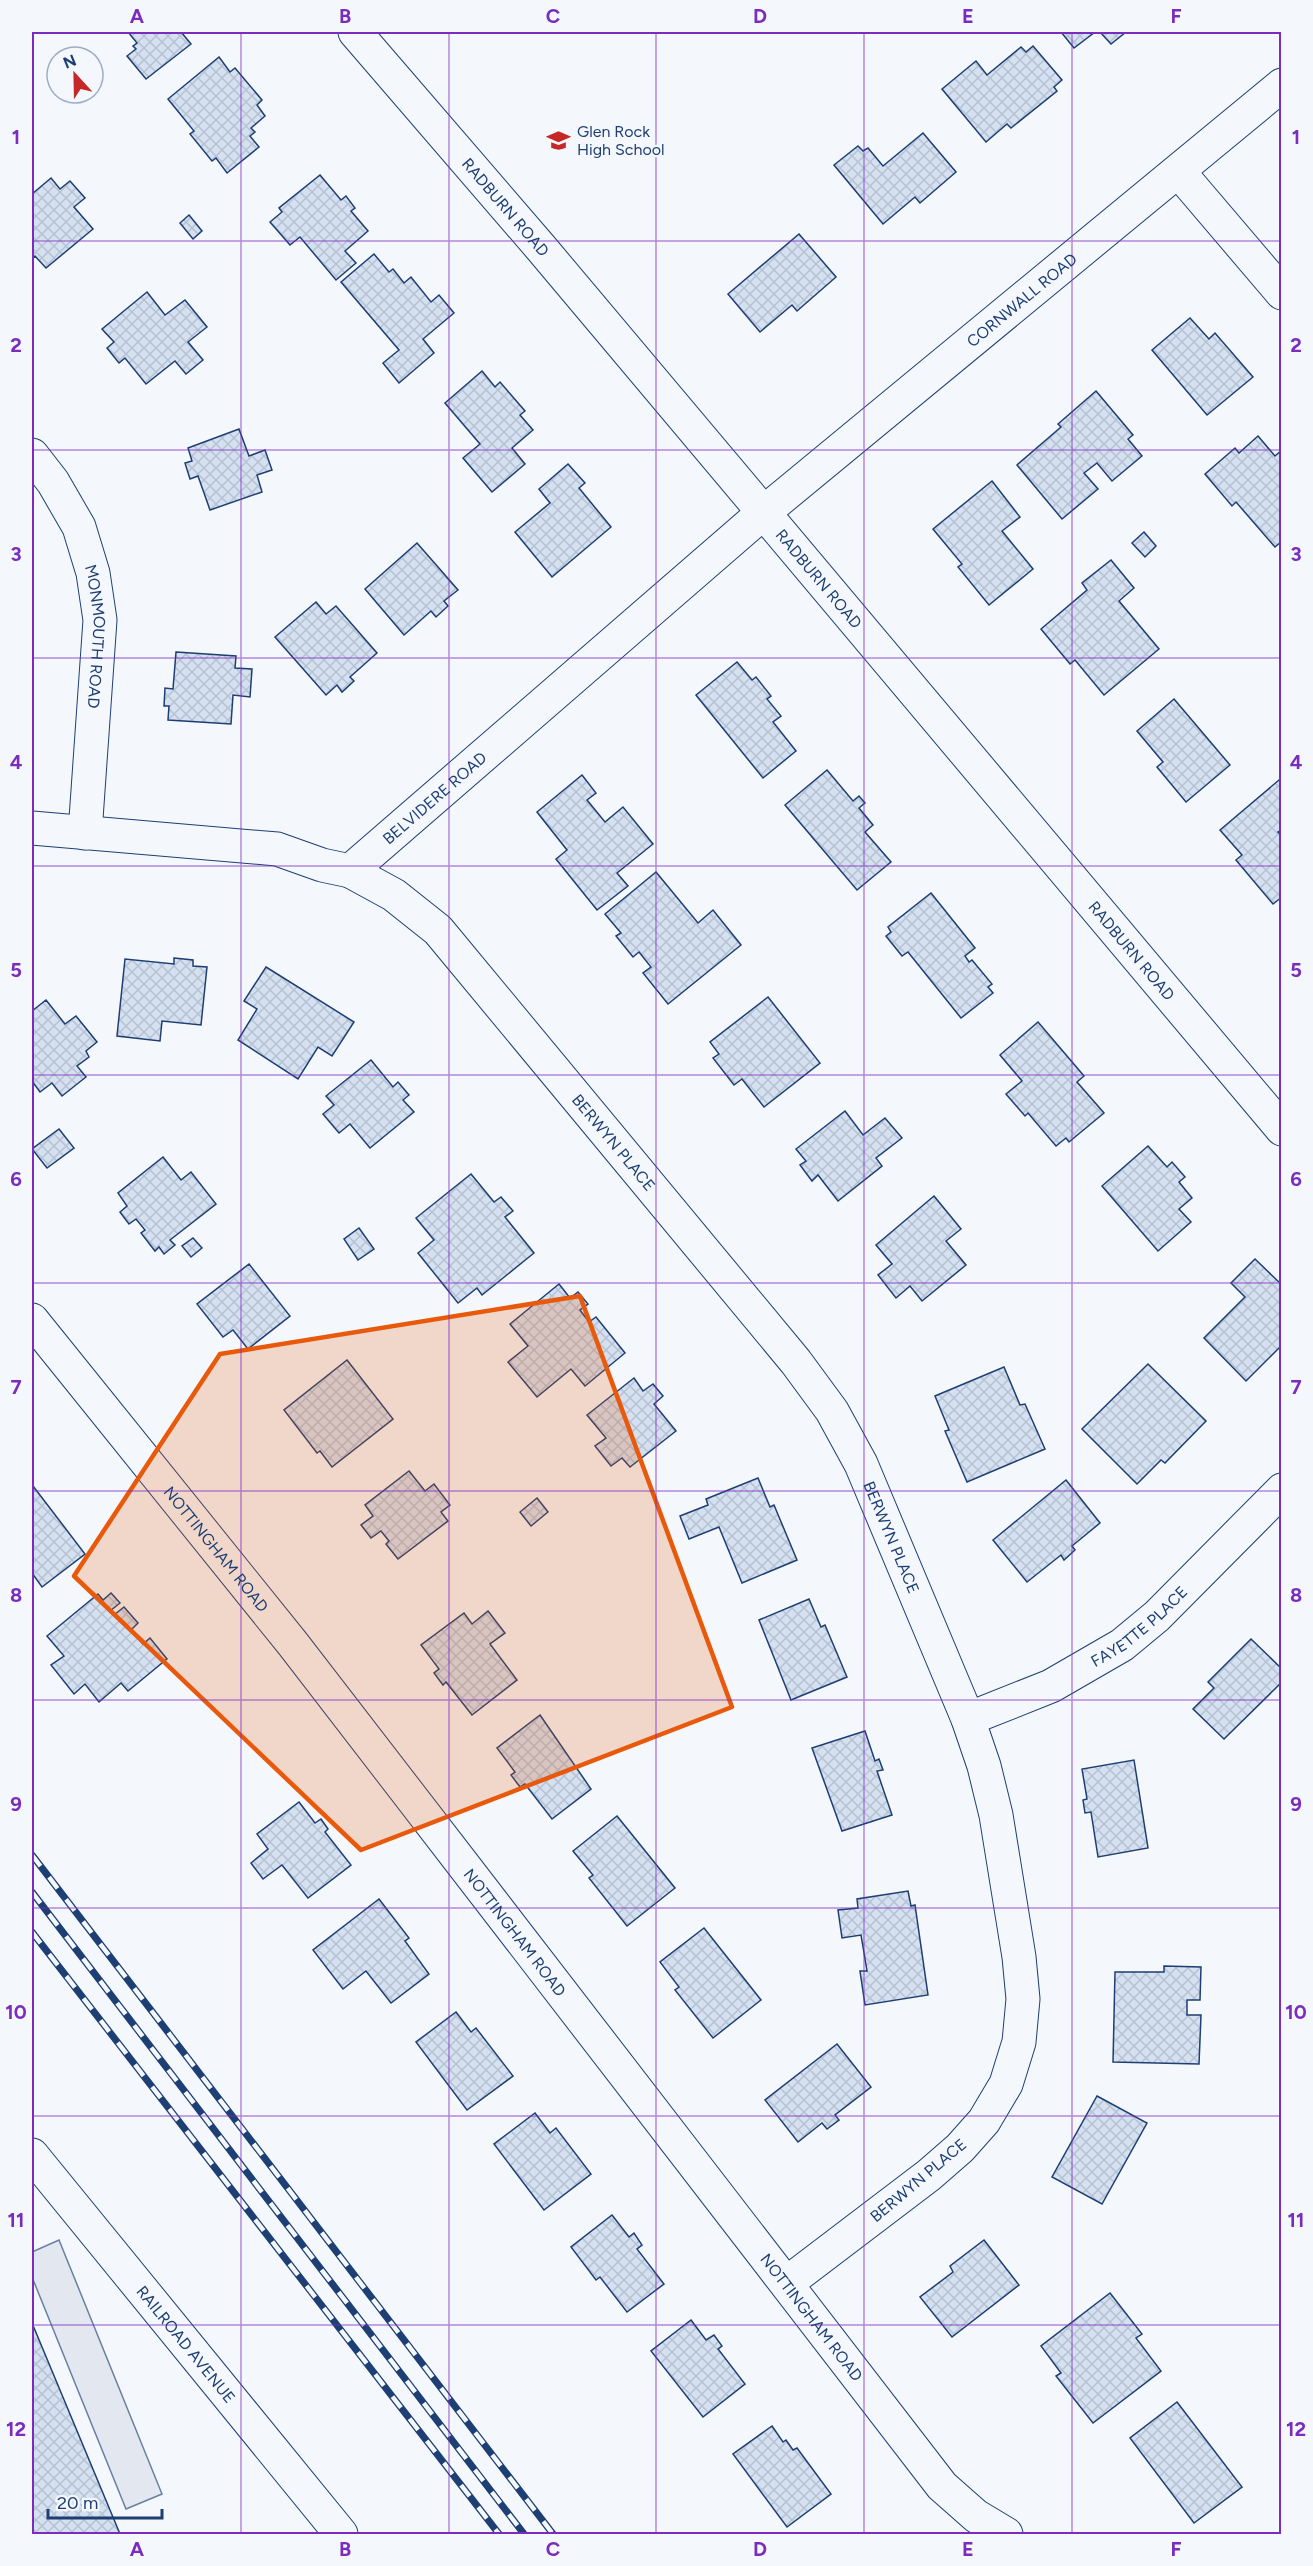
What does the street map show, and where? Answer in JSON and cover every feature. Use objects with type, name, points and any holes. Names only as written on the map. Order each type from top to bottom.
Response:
[{"type":"street","name":"RADBURN ROAD","points":[[355,32],[1281,1129]]},
{"type":"street","name":"CORNWALL ROAD","points":[[763,513],[1179,172],[1281,85]]},
{"type":"street","points":[[1179,172],[1281,293]]},
{"type":"street","name":"MONMOUTH ROAD","points":[[32,455],[53,482],[79,527],[93,573],[100,620],[85,833]]},
{"type":"street","name":"BELVIDERE ROAD","points":[[350,871],[763,513]]},
{"type":"street","points":[[32,828],[277,849],[322,865],[350,871]]},
{"type":"street","name":"BERWYN PLACE","points":[[350,871],[394,895],[438,930],[796,1362],[832,1411],[861,1464],[968,1719],[984,1766],[996,1815],[1019,1957],[1023,1999],[1019,2042],[1006,2084],[984,2121],[960,2148],[929,2175],[786,2283]]},
{"type":"street","name":"NOTTINGHAM ROAD","points":[[32,1320],[293,1644],[942,2486],[975,2516],[1006,2535]]},
{"type":"street","name":"FAYETTE PLACE","points":[[968,1719],[1051,1686],[1122,1645],[1156,1616],[1281,1490]]},
{"type":"street","name":"RAILROAD AVENUE","points":[[32,2155],[341,2535]]},
{"type":"highlighted area","points":[[580,1296],[732,1707],[361,1850],[74,1576],[220,1354]]},
{"type":"shaded area","points":[[59,2240],[162,2494],[126,2509],[32,2277],[32,2252]]},
{"type":"building","points":[[128,32],[181,32],[191,44],[146,79],[127,56],[136,49],[133,46],[137,43]]},
{"type":"building","points":[[1061,32],[1095,32],[1074,48]]},
{"type":"building","points":[[1100,32],[1126,32],[1111,44]]},
{"type":"building","points":[[1033,46],[1062,80],[1054,87],[1057,91],[1011,128],[1007,124],[986,142],[942,89],[976,61],[987,75],[1021,47],[1026,52]]},
{"type":"building","points":[[219,57],[230,72],[235,68],[262,100],[257,105],[265,116],[251,128],[255,132],[250,136],[259,147],[227,173],[216,158],[212,161],[190,134],[194,131],[168,99]]},
{"type":"building","points":[[923,133],[956,172],[920,203],[915,197],[883,224],[834,165],[858,146],[863,151],[868,148],[883,166]]},
{"type":"building","points":[[320,175],[341,200],[346,196],[355,208],[351,211],[368,231],[345,251],[356,263],[336,280],[300,237],[290,245],[270,222],[282,212],[279,208]]},
{"type":"building","points":[[51,178],[60,189],[70,181],[85,198],[74,207],[93,229],[46,268],[35,256],[32,259],[32,194]]},
{"type":"building","points":[[189,215],[202,231],[193,239],[180,223]]},
{"type":"building","points":[[799,234],[836,277],[797,311],[792,305],[760,332],[728,294]]},
{"type":"building","points":[[374,254],[389,272],[393,269],[404,283],[411,277],[431,302],[439,295],[454,313],[423,339],[434,353],[399,383],[383,363],[399,350],[341,282]]},
{"type":"building","points":[[147,292],[165,315],[185,300],[207,327],[188,342],[203,360],[186,374],[175,361],[146,384],[125,358],[119,363],[107,348],[114,342],[102,329]]},
{"type":"building","points":[[1190,318],[1209,339],[1215,333],[1253,377],[1207,415],[1152,350]]},
{"type":"building","points":[[482,371],[495,387],[500,382],[525,411],[520,415],[533,430],[512,448],[525,464],[492,492],[463,458],[480,444],[445,403]]},
{"type":"building","points":[[1096,391],[1133,435],[1128,439],[1142,456],[1112,481],[1097,463],[1084,473],[1098,489],[1062,519],[1017,465],[1061,427],[1058,424]]},
{"type":"building","points":[[239,429],[249,456],[265,450],[272,470],[257,475],[262,492],[210,510],[198,476],[190,479],[185,463],[192,461],[188,448]]},
{"type":"building","points":[[1258,436],[1275,456],[1282,450],[1282,541],[1275,547],[1236,502],[1232,506],[1205,474],[1235,448],[1239,453]]},
{"type":"building","points":[[568,464],[585,483],[579,488],[611,527],[552,577],[515,532],[550,503],[539,489]]},
{"type":"building","points":[[992,481],[1020,517],[1002,531],[1033,569],[989,605],[958,567],[962,564],[933,529]]},
{"type":"building","points":[[1144,532],[1156,546],[1145,557],[1132,543]]},
{"type":"building","points":[[417,543],[458,590],[444,601],[448,606],[436,617],[431,611],[404,635],[365,589]]},
{"type":"building","points":[[1111,560],[1134,588],[1119,601],[1159,649],[1104,695],[1075,660],[1070,664],[1041,629],[1087,590],[1082,583]]},
{"type":"building","points":[[316,602],[326,614],[336,606],[377,653],[350,677],[354,681],[342,692],[337,685],[326,695],[275,637]]},
{"type":"building","points":[[176,652],[236,656],[235,668],[252,669],[250,697],[233,695],[231,724],[168,720],[169,706],[164,706],[165,688],[173,689]]},
{"type":"building","points":[[737,662],[752,680],[756,677],[771,696],[767,699],[781,716],[773,722],[796,751],[763,778],[696,695]]},
{"type":"building","points":[[1174,699],[1230,765],[1186,802],[1157,767],[1163,762],[1137,731]]},
{"type":"building","points":[[827,770],[853,801],[859,796],[865,803],[859,808],[873,825],[865,832],[891,862],[857,890],[785,805]]},
{"type":"building","points":[[582,775],[596,793],[587,800],[605,822],[623,807],[653,844],[617,873],[628,886],[597,910],[556,859],[567,850],[537,812]]},
{"type":"building","points":[[1279,780],[1282,784],[1282,829],[1278,832],[1282,836],[1282,897],[1273,904],[1236,860],[1242,855],[1220,830]]},
{"type":"building","points":[[656,872],[698,923],[713,910],[741,945],[668,1004],[643,973],[651,967],[639,952],[633,957],[616,936],[621,933],[605,914]]},
{"type":"building","points":[[931,893],[975,948],[965,956],[969,962],[972,960],[992,984],[988,987],[993,993],[961,1018],[908,952],[902,956],[886,936],[891,932],[888,927]]},
{"type":"building","points":[[174,958],[193,960],[193,966],[207,967],[201,1025],[162,1021],[160,1041],[117,1036],[125,959],[174,964]]},
{"type":"building","points":[[266,967],[354,1022],[332,1056],[318,1047],[298,1079],[238,1040],[257,1009],[244,1001]]},
{"type":"building","points":[[768,997],[820,1063],[764,1107],[742,1079],[734,1085],[713,1058],[719,1054],[710,1042]]},
{"type":"building","points":[[46,1000],[65,1024],[76,1016],[97,1042],[86,1051],[89,1057],[77,1066],[86,1077],[62,1096],[52,1083],[40,1092],[32,1081],[32,1011]]},
{"type":"building","points":[[1038,1022],[1084,1076],[1077,1082],[1104,1113],[1069,1142],[1066,1138],[1056,1146],[1028,1113],[1025,1116],[1006,1094],[1022,1081],[1000,1055]]},
{"type":"building","points":[[371,1060],[393,1087],[398,1082],[409,1095],[403,1100],[414,1112],[370,1148],[350,1124],[339,1133],[323,1114],[334,1105],[326,1096]]},
{"type":"building","points":[[845,1111],[863,1135],[885,1118],[902,1138],[876,1158],[882,1166],[838,1201],[818,1175],[812,1181],[800,1165],[806,1161],[796,1149]]},
{"type":"building","points":[[59,1129],[74,1148],[47,1168],[32,1149]]},
{"type":"building","points":[[1148,1146],[1167,1167],[1172,1162],[1185,1177],[1179,1182],[1192,1198],[1179,1209],[1191,1222],[1158,1251],[1102,1186]]},
{"type":"building","points":[[163,1157],[181,1180],[191,1172],[216,1204],[170,1240],[175,1245],[164,1254],[159,1247],[155,1251],[141,1233],[145,1230],[136,1219],[129,1224],[120,1212],[127,1206],[118,1193]]},
{"type":"building","points":[[471,1174],[494,1202],[501,1197],[513,1211],[505,1217],[534,1253],[482,1295],[477,1288],[458,1303],[418,1253],[434,1240],[416,1218]]},
{"type":"building","points":[[934,1196],[961,1229],[946,1241],[966,1265],[922,1301],[910,1286],[896,1298],[878,1275],[892,1264],[876,1245]]},
{"type":"building","points":[[359,1228],[374,1249],[358,1260],[344,1239]]},
{"type":"building","points":[[193,1238],[202,1248],[191,1257],[182,1246]]},
{"type":"building","points":[[1255,1259],[1282,1285],[1282,1345],[1246,1381],[1204,1338],[1245,1297],[1231,1283]]},
{"type":"building","points":[[249,1264],[290,1316],[248,1349],[233,1330],[223,1337],[197,1304]]},
{"type":"building","points":[[559,1284],[570,1298],[578,1292],[588,1304],[580,1310],[589,1322],[596,1317],[625,1353],[585,1386],[571,1369],[537,1397],[508,1362],[528,1346],[510,1324]]},
{"type":"building","points":[[347,1360],[393,1419],[332,1467],[320,1451],[317,1453],[284,1410]]},
{"type":"building","points":[[1148,1364],[1206,1421],[1165,1463],[1161,1460],[1137,1484],[1082,1429]]},
{"type":"building","points":[[1004,1367],[1020,1405],[1025,1404],[1045,1449],[967,1482],[945,1431],[949,1430],[935,1396]]},
{"type":"building","points":[[634,1378],[643,1391],[653,1384],[663,1396],[654,1404],[676,1431],[630,1467],[622,1458],[611,1466],[595,1446],[606,1438],[587,1415]]},
{"type":"building","points":[[409,1471],[425,1491],[434,1484],[450,1505],[441,1512],[448,1521],[398,1559],[386,1544],[389,1541],[381,1531],[371,1538],[361,1525],[373,1516],[365,1505]]},
{"type":"building","points":[[758,1478],[770,1507],[774,1505],[797,1560],[742,1583],[719,1527],[689,1539],[680,1516],[708,1505],[706,1499]]},
{"type":"building","points":[[1066,1480],[1100,1523],[1072,1546],[1075,1550],[1064,1560],[1061,1555],[1027,1582],[993,1540]]},
{"type":"building","points":[[33,1486],[85,1554],[42,1587],[32,1573]]},
{"type":"building","points":[[537,1498],[548,1512],[531,1526],[520,1512]]},
{"type":"building","points":[[111,1593],[120,1603],[110,1611],[114,1615],[124,1607],[138,1623],[131,1630],[143,1644],[150,1638],[167,1659],[128,1691],[121,1683],[99,1702],[85,1684],[74,1694],[51,1665],[64,1656],[47,1636],[98,1594],[103,1600]]},
{"type":"building","points":[[809,1599],[821,1627],[825,1625],[847,1677],[791,1700],[759,1620]]},
{"type":"building","points":[[488,1611],[505,1633],[490,1644],[517,1680],[472,1715],[446,1682],[443,1685],[434,1673],[439,1669],[421,1645],[464,1613],[472,1624]]},
{"type":"building","points":[[1251,1639],[1282,1669],[1282,1682],[1224,1739],[1193,1709],[1214,1688],[1208,1682]]},
{"type":"building","points":[[540,1715],[591,1789],[552,1819],[525,1784],[520,1787],[511,1775],[515,1772],[497,1748]]},
{"type":"building","points":[[865,1731],[875,1761],[879,1759],[883,1770],[877,1771],[892,1815],[842,1831],[812,1748]]},
{"type":"building","points":[[1134,1760],[1148,1848],[1098,1857],[1091,1812],[1085,1813],[1083,1800],[1087,1799],[1082,1769]]},
{"type":"building","points":[[299,1802],[315,1823],[321,1819],[328,1829],[325,1832],[351,1865],[308,1898],[282,1865],[263,1879],[251,1863],[268,1849],[257,1834]]},
{"type":"building","points":[[617,1816],[675,1888],[627,1926],[589,1878],[593,1875],[573,1851]]},
{"type":"building","points":[[908,1891],[911,1906],[915,1905],[928,1995],[865,2005],[860,1971],[867,1971],[861,1935],[842,1938],[838,1910],[858,1908],[857,1899]]},
{"type":"building","points":[[379,1899],[409,1938],[405,1941],[429,1974],[391,2003],[366,1971],[343,1989],[313,1950]]},
{"type":"building","points":[[704,1928],[761,2000],[713,2038],[675,1990],[679,1987],[660,1962]]},
{"type":"building","points":[[1164,1966],[1201,1967],[1200,2000],[1187,2000],[1187,2015],[1201,2015],[1199,2064],[1113,2062],[1115,1972],[1164,1972]]},
{"type":"building","points":[[456,2012],[471,2032],[476,2028],[513,2076],[467,2110],[416,2042]]},
{"type":"building","points":[[837,2044],[871,2087],[835,2115],[839,2120],[827,2129],[822,2123],[798,2142],[765,2100]]},
{"type":"building","points":[[1097,2096],[1147,2123],[1102,2204],[1052,2177]]},
{"type":"building","points":[[535,2113],[550,2133],[556,2128],[591,2174],[544,2210],[494,2144]]},
{"type":"building","points":[[612,2215],[629,2237],[634,2233],[642,2245],[637,2249],[664,2284],[627,2312],[600,2277],[596,2280],[571,2247]]},
{"type":"building","points":[[984,2240],[1019,2285],[952,2337],[920,2297],[953,2272],[950,2266]]},
{"type":"building","points":[[1110,2293],[1142,2334],[1136,2338],[1161,2371],[1093,2423],[1056,2376],[1061,2373],[1041,2346]]},
{"type":"building","points":[[691,2320],[706,2340],[714,2335],[722,2346],[718,2349],[745,2384],[703,2417],[651,2351]]},
{"type":"building","points":[[32,2323],[120,2534],[32,2534]]},
{"type":"building","points":[[1177,2402],[1242,2487],[1194,2523],[1130,2438]]},
{"type":"building","points":[[772,2426],[783,2442],[786,2440],[793,2450],[797,2448],[831,2494],[787,2527],[733,2454]]},
{"type":"railway","points":[[32,1855],[553,2534]]},
{"type":"railway","points":[[32,1892],[524,2534]]},
{"type":"railway","points":[[32,1932],[499,2534]]},
{"type":"place","name":"Glen Rock High School","points":[[559,140]]}]
